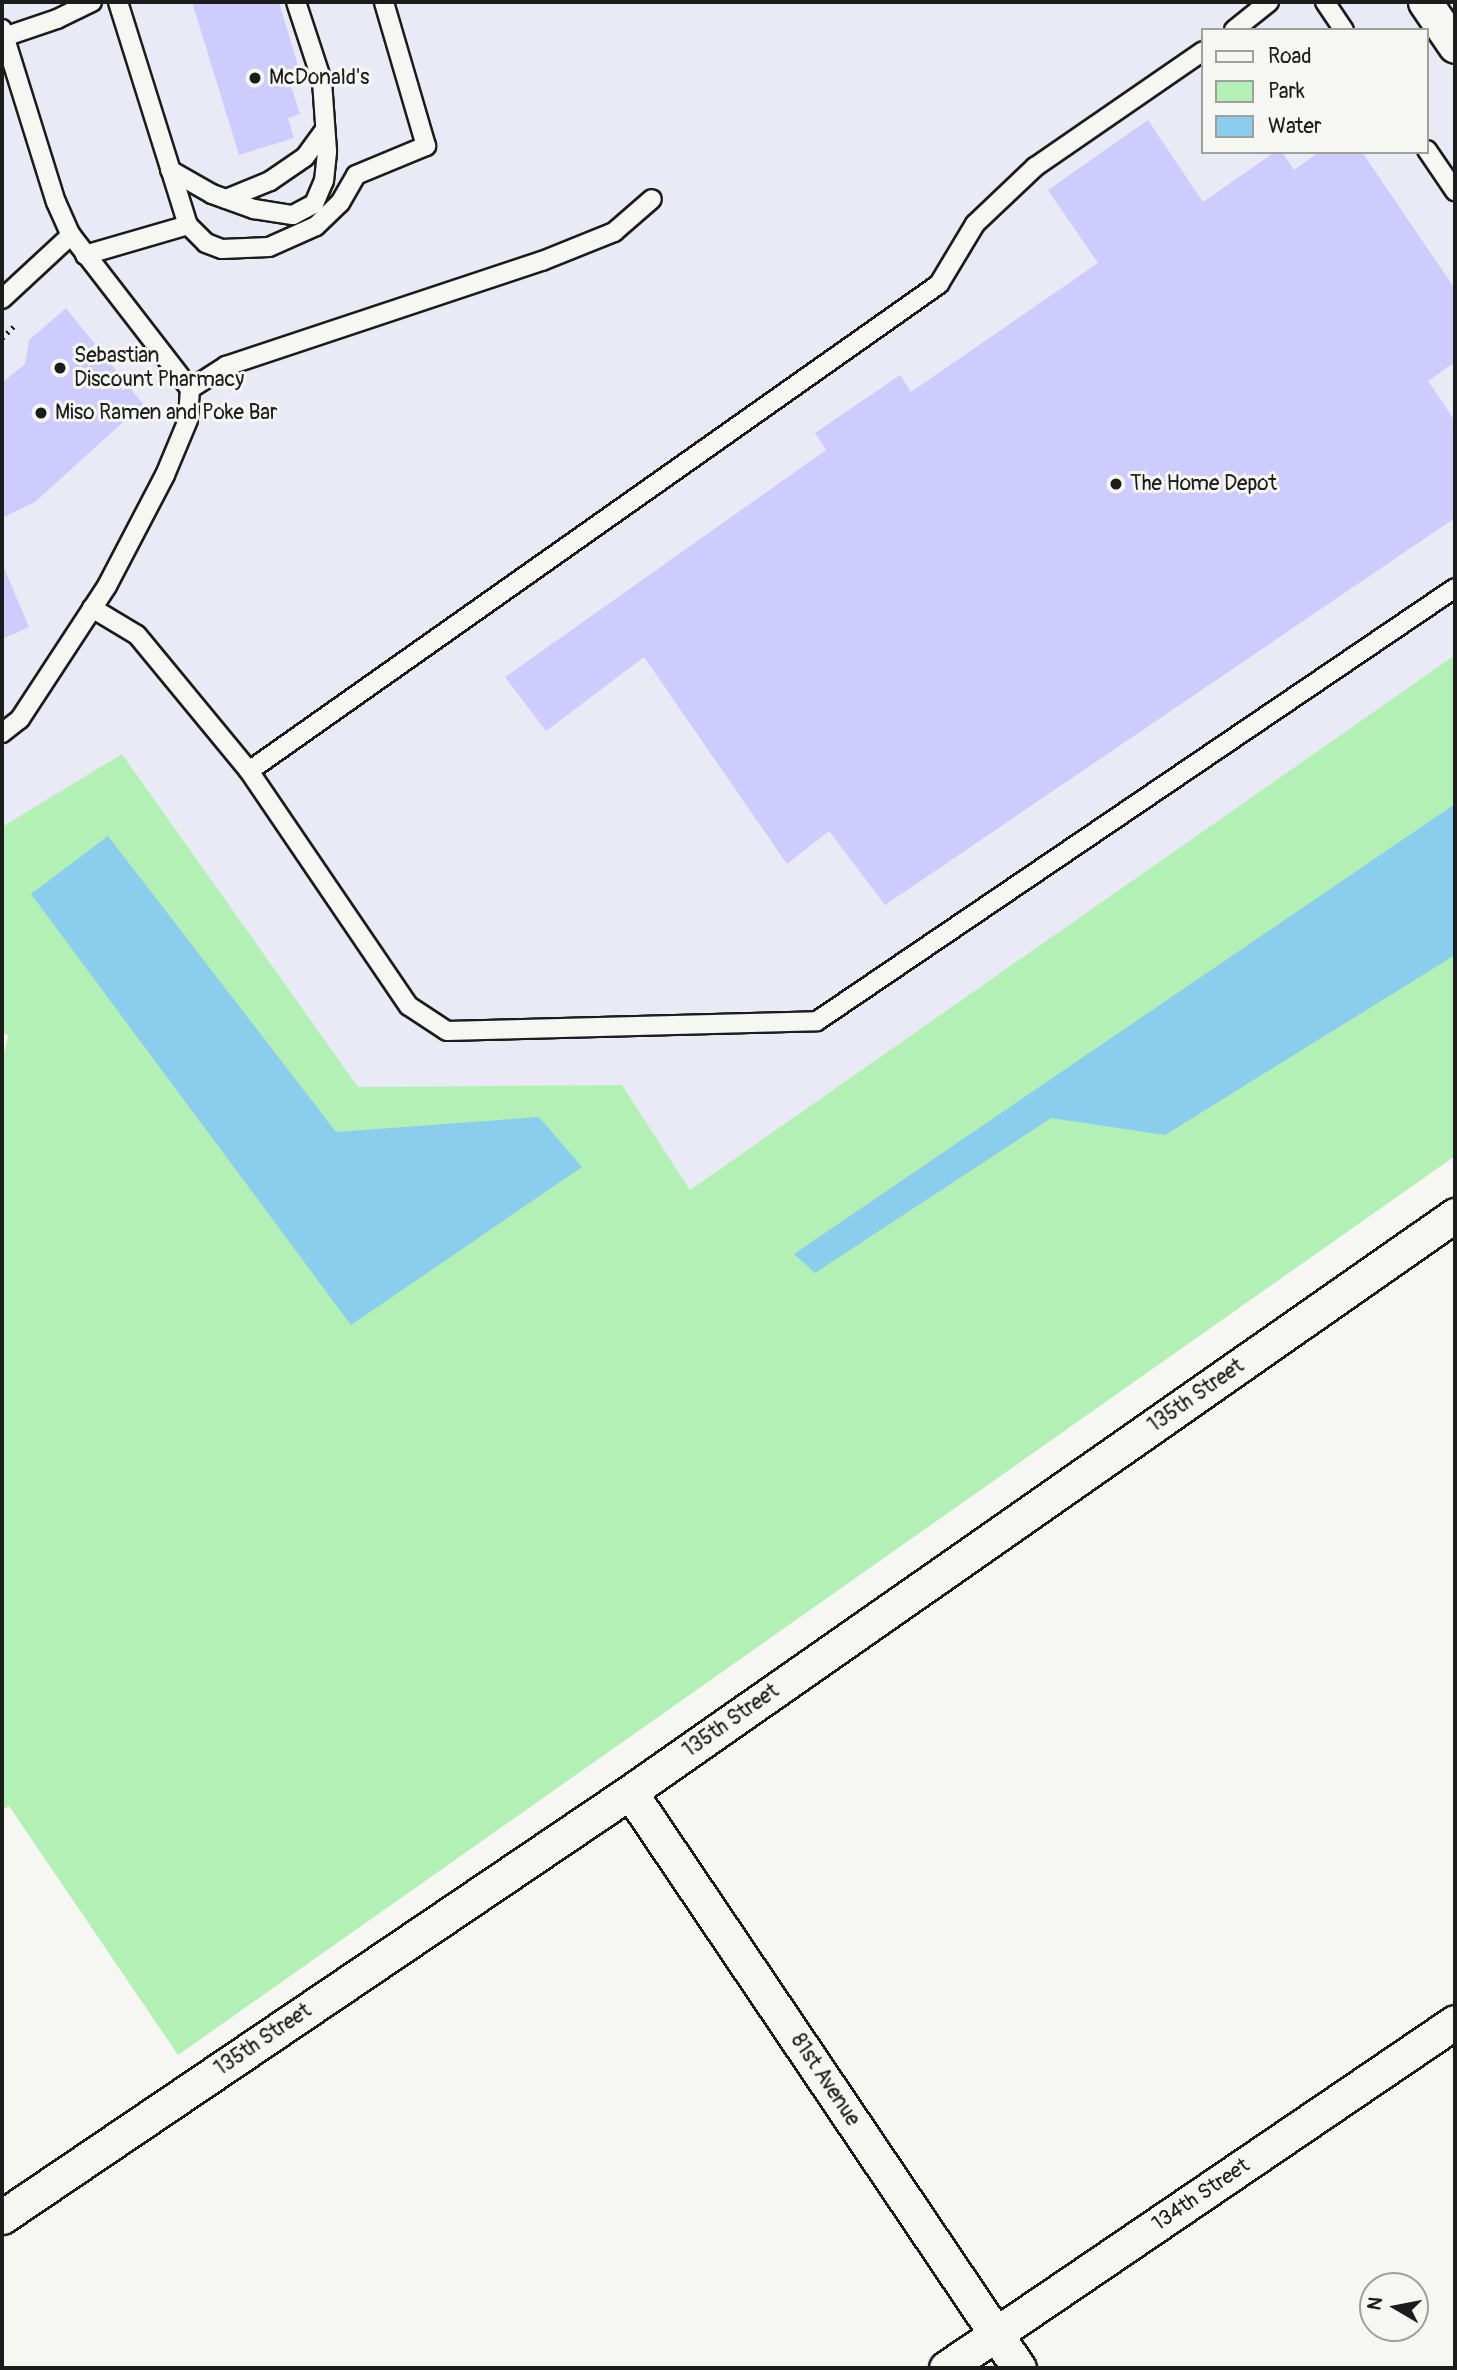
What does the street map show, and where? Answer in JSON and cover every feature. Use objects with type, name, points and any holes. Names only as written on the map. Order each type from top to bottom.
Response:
[{"type":"street","points":[[1425,2],[1455,46]]},
{"type":"street","name":"135th Street","points":[[2,2217],[629,1792],[1455,1215]]},
{"type":"street","name":"81st Avenue","points":[[629,1792],[1019,2368]]},
{"type":"street","name":"134th Street","points":[[946,2368],[1455,2022]]},
{"type":"lane","points":[[2,733],[19,719],[92,608],[165,475],[188,420],[190,389],[71,235],[56,202],[3,33],[57,19],[92,2]]},
{"type":"lane","points":[[118,2],[188,225],[206,243],[222,249],[269,247],[316,226],[340,203],[356,175],[426,146],[384,2]]},
{"type":"lane","points":[[170,170],[226,199],[254,209],[293,215],[314,204],[324,181],[326,128],[322,81],[296,2]]},
{"type":"lane","points":[[1236,28],[1269,2]]},
{"type":"lane","points":[[1325,2],[1343,28]]},
{"type":"lane","points":[[249,771],[939,285],[975,224],[1035,167],[1202,52]]},
{"type":"lane","points":[[226,199],[270,181],[304,157],[326,128]]},
{"type":"lane","points":[[1429,153],[1455,191]]},
{"type":"lane","points":[[190,389],[226,366],[542,261],[614,232],[652,199]]},
{"type":"lane","points":[[85,256],[188,225]]},
{"type":"lane","points":[[2,299],[71,235]]},
{"type":"lane","points":[[92,608],[136,635],[249,771],[409,1006],[447,1031],[817,1021],[1455,587]]},
{"type":"shaded area","points":[[2,2],[1410,2],[1427,28],[1202,28],[1202,154],[1429,154],[1429,30],[1455,69],[1455,655],[690,1190],[622,1085],[358,1087],[123,755],[2,827]]},
{"type":"green space","points":[[1455,655],[1455,1156],[178,2055],[9,1806],[2,1810],[2,1061],[8,1036],[2,1032],[2,827],[122,754],[358,1087],[622,1085],[690,1190]]},
{"type":"water","points":[[1455,804],[1455,955],[1165,1135],[1051,1118],[815,1273],[794,1254]]},
{"type":"water","points":[[108,836],[336,1132],[539,1117],[582,1167],[351,1325],[31,894]]},
{"type":"building","name":"McDonald's","points":[[192,2],[279,2],[301,76],[289,80],[300,114],[288,118],[294,138],[239,155]]},
{"type":"building","name":"The Home Depot","points":[[1148,120],[1203,202],[1272,154],[1283,154],[1294,170],[1316,154],[1363,154],[1455,289],[1455,362],[1428,381],[1455,421],[1455,518],[885,905],[829,831],[787,864],[644,657],[546,731],[505,677],[826,450],[815,433],[900,375],[911,392],[1098,263],[1048,190]]},
{"type":"building","points":[[66,308],[143,404],[35,502],[2,518],[2,383],[25,364],[29,340]]},
{"type":"building","points":[[2,563],[29,627],[2,639]]},
{"type":"place","name":"McDonald's","points":[[255,78]]},
{"type":"place","name":"Sebastian Discount Pharmacy","points":[[60,368]]},
{"type":"place","name":"Miso Ramen and Poke Bar","points":[[41,413]]},
{"type":"place","name":"The Home Depot","points":[[1116,484]]}]
